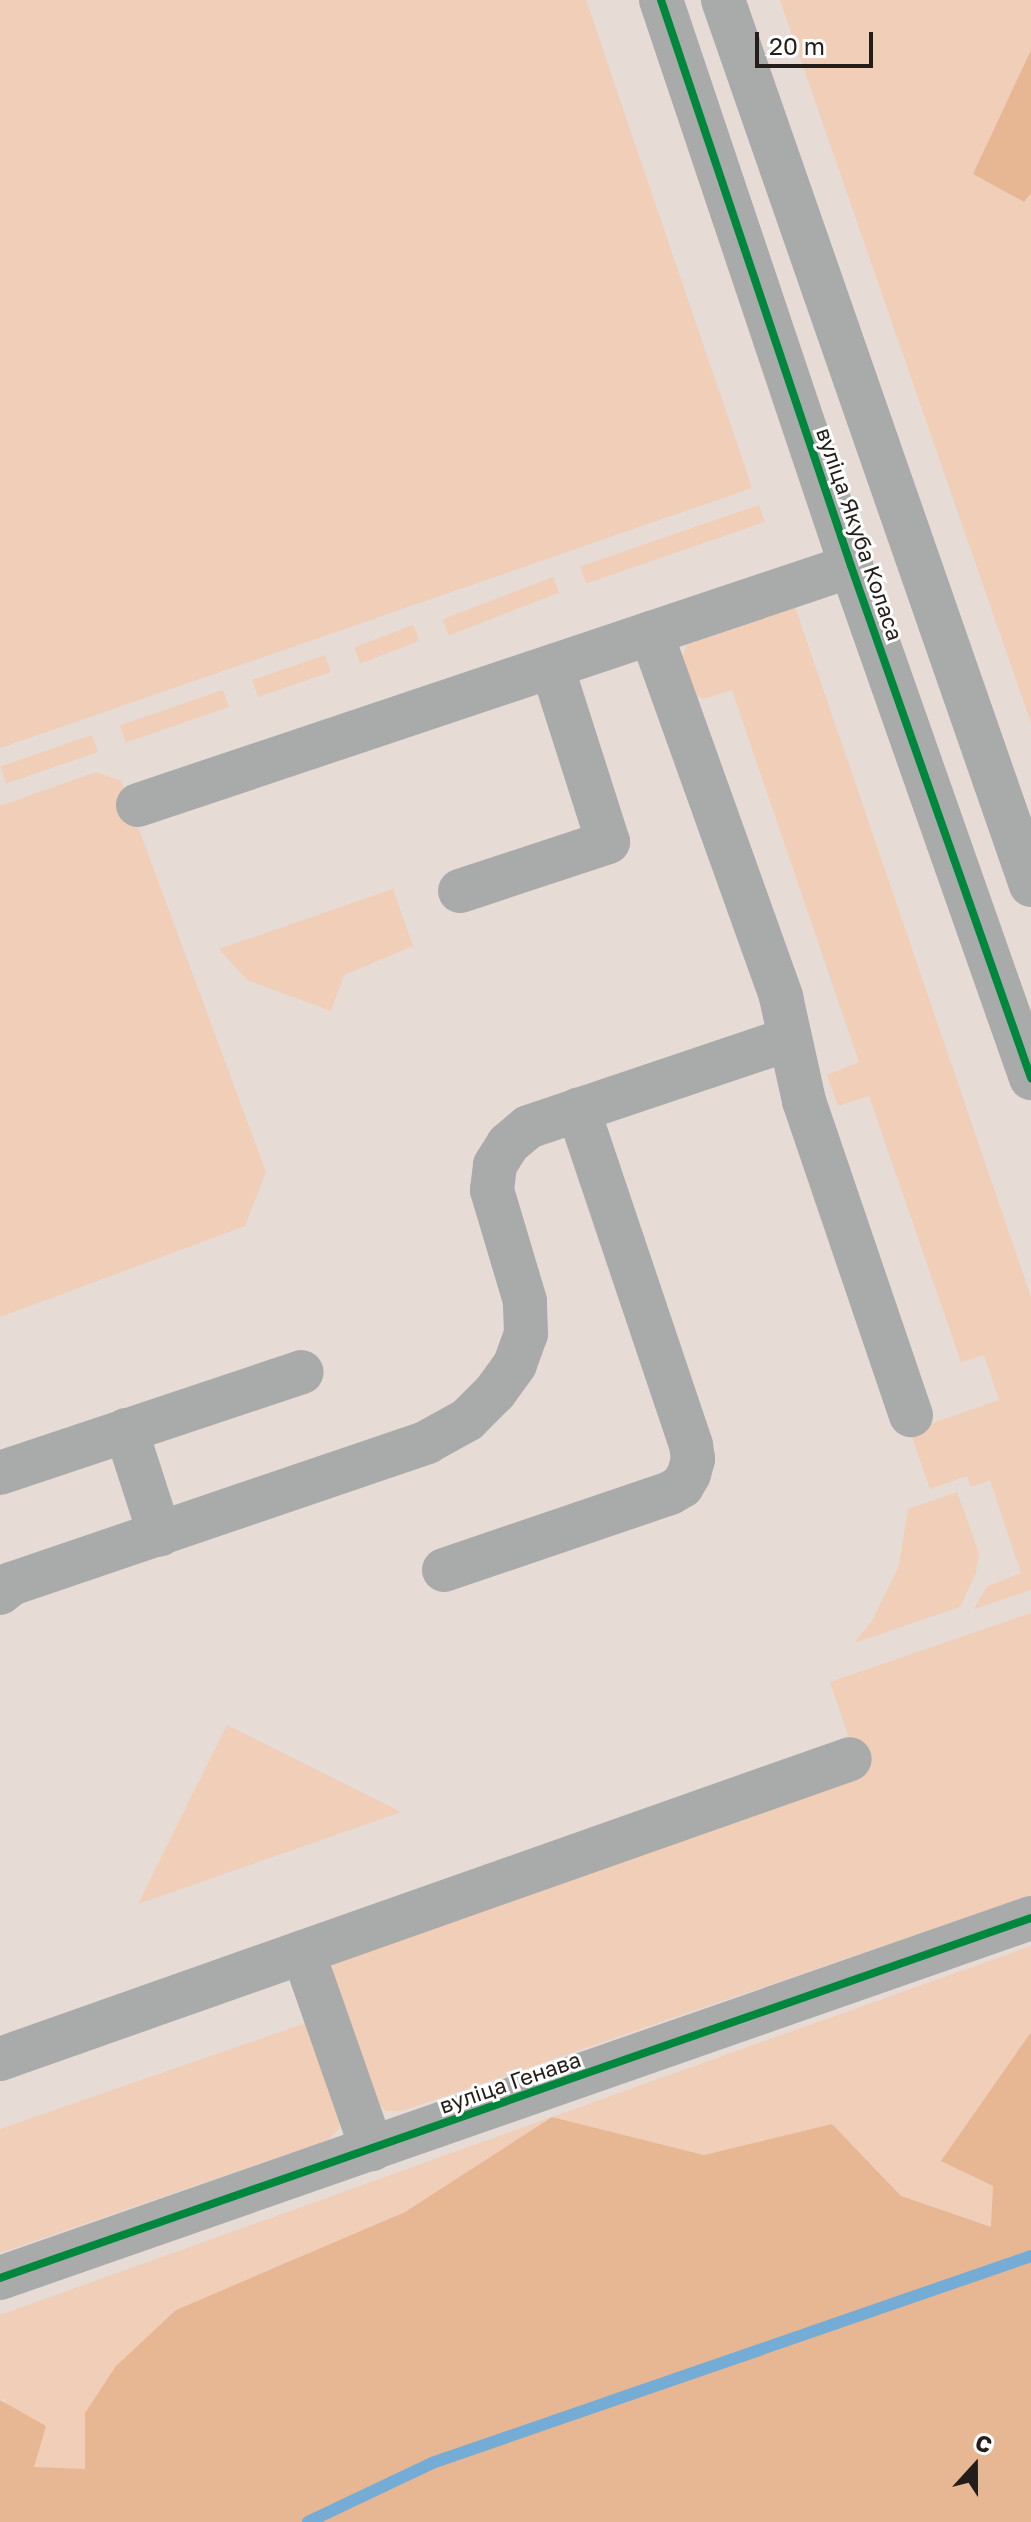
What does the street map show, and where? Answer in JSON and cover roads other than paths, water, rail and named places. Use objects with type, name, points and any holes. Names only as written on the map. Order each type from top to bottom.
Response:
[{"type":"street","name":"вуліца Якуба Коласа","points":[[661,0],[851,566],[1017,990],[1031,1078]]},
{"type":"street","name":"вуліца Якуба Коласа","points":[[730,18],[1031,885]]},
{"type":"street","points":[[680,56],[730,18]]},
{"type":"street","points":[[138,805],[851,566]]},
{"type":"street","points":[[651,633],[781,997],[804,1101],[911,1415]]},
{"type":"street","points":[[460,891],[608,842],[552,667]]},
{"type":"street","points":[[0,1593],[11,1584],[427,1442],[467,1420],[495,1392],[515,1364],[526,1334],[525,1301],[492,1190],[495,1165],[508,1144],[528,1127],[790,1039]]},
{"type":"street","points":[[444,1570],[670,1493],[682,1486],[689,1474],[693,1459],[691,1445],[578,1110]]},
{"type":"street","points":[[0,1473],[302,1372]]},
{"type":"street","points":[[126,1430],[160,1535]]},
{"type":"street","points":[[0,2059],[850,1759]]},
{"type":"street","name":"вуліца Генава","points":[[0,2278],[1031,1918]]},
{"type":"street","points":[[303,1952],[372,2149]]},
{"type":"waterway","points":[[308,2522],[432,2463],[1031,2256]]}]
